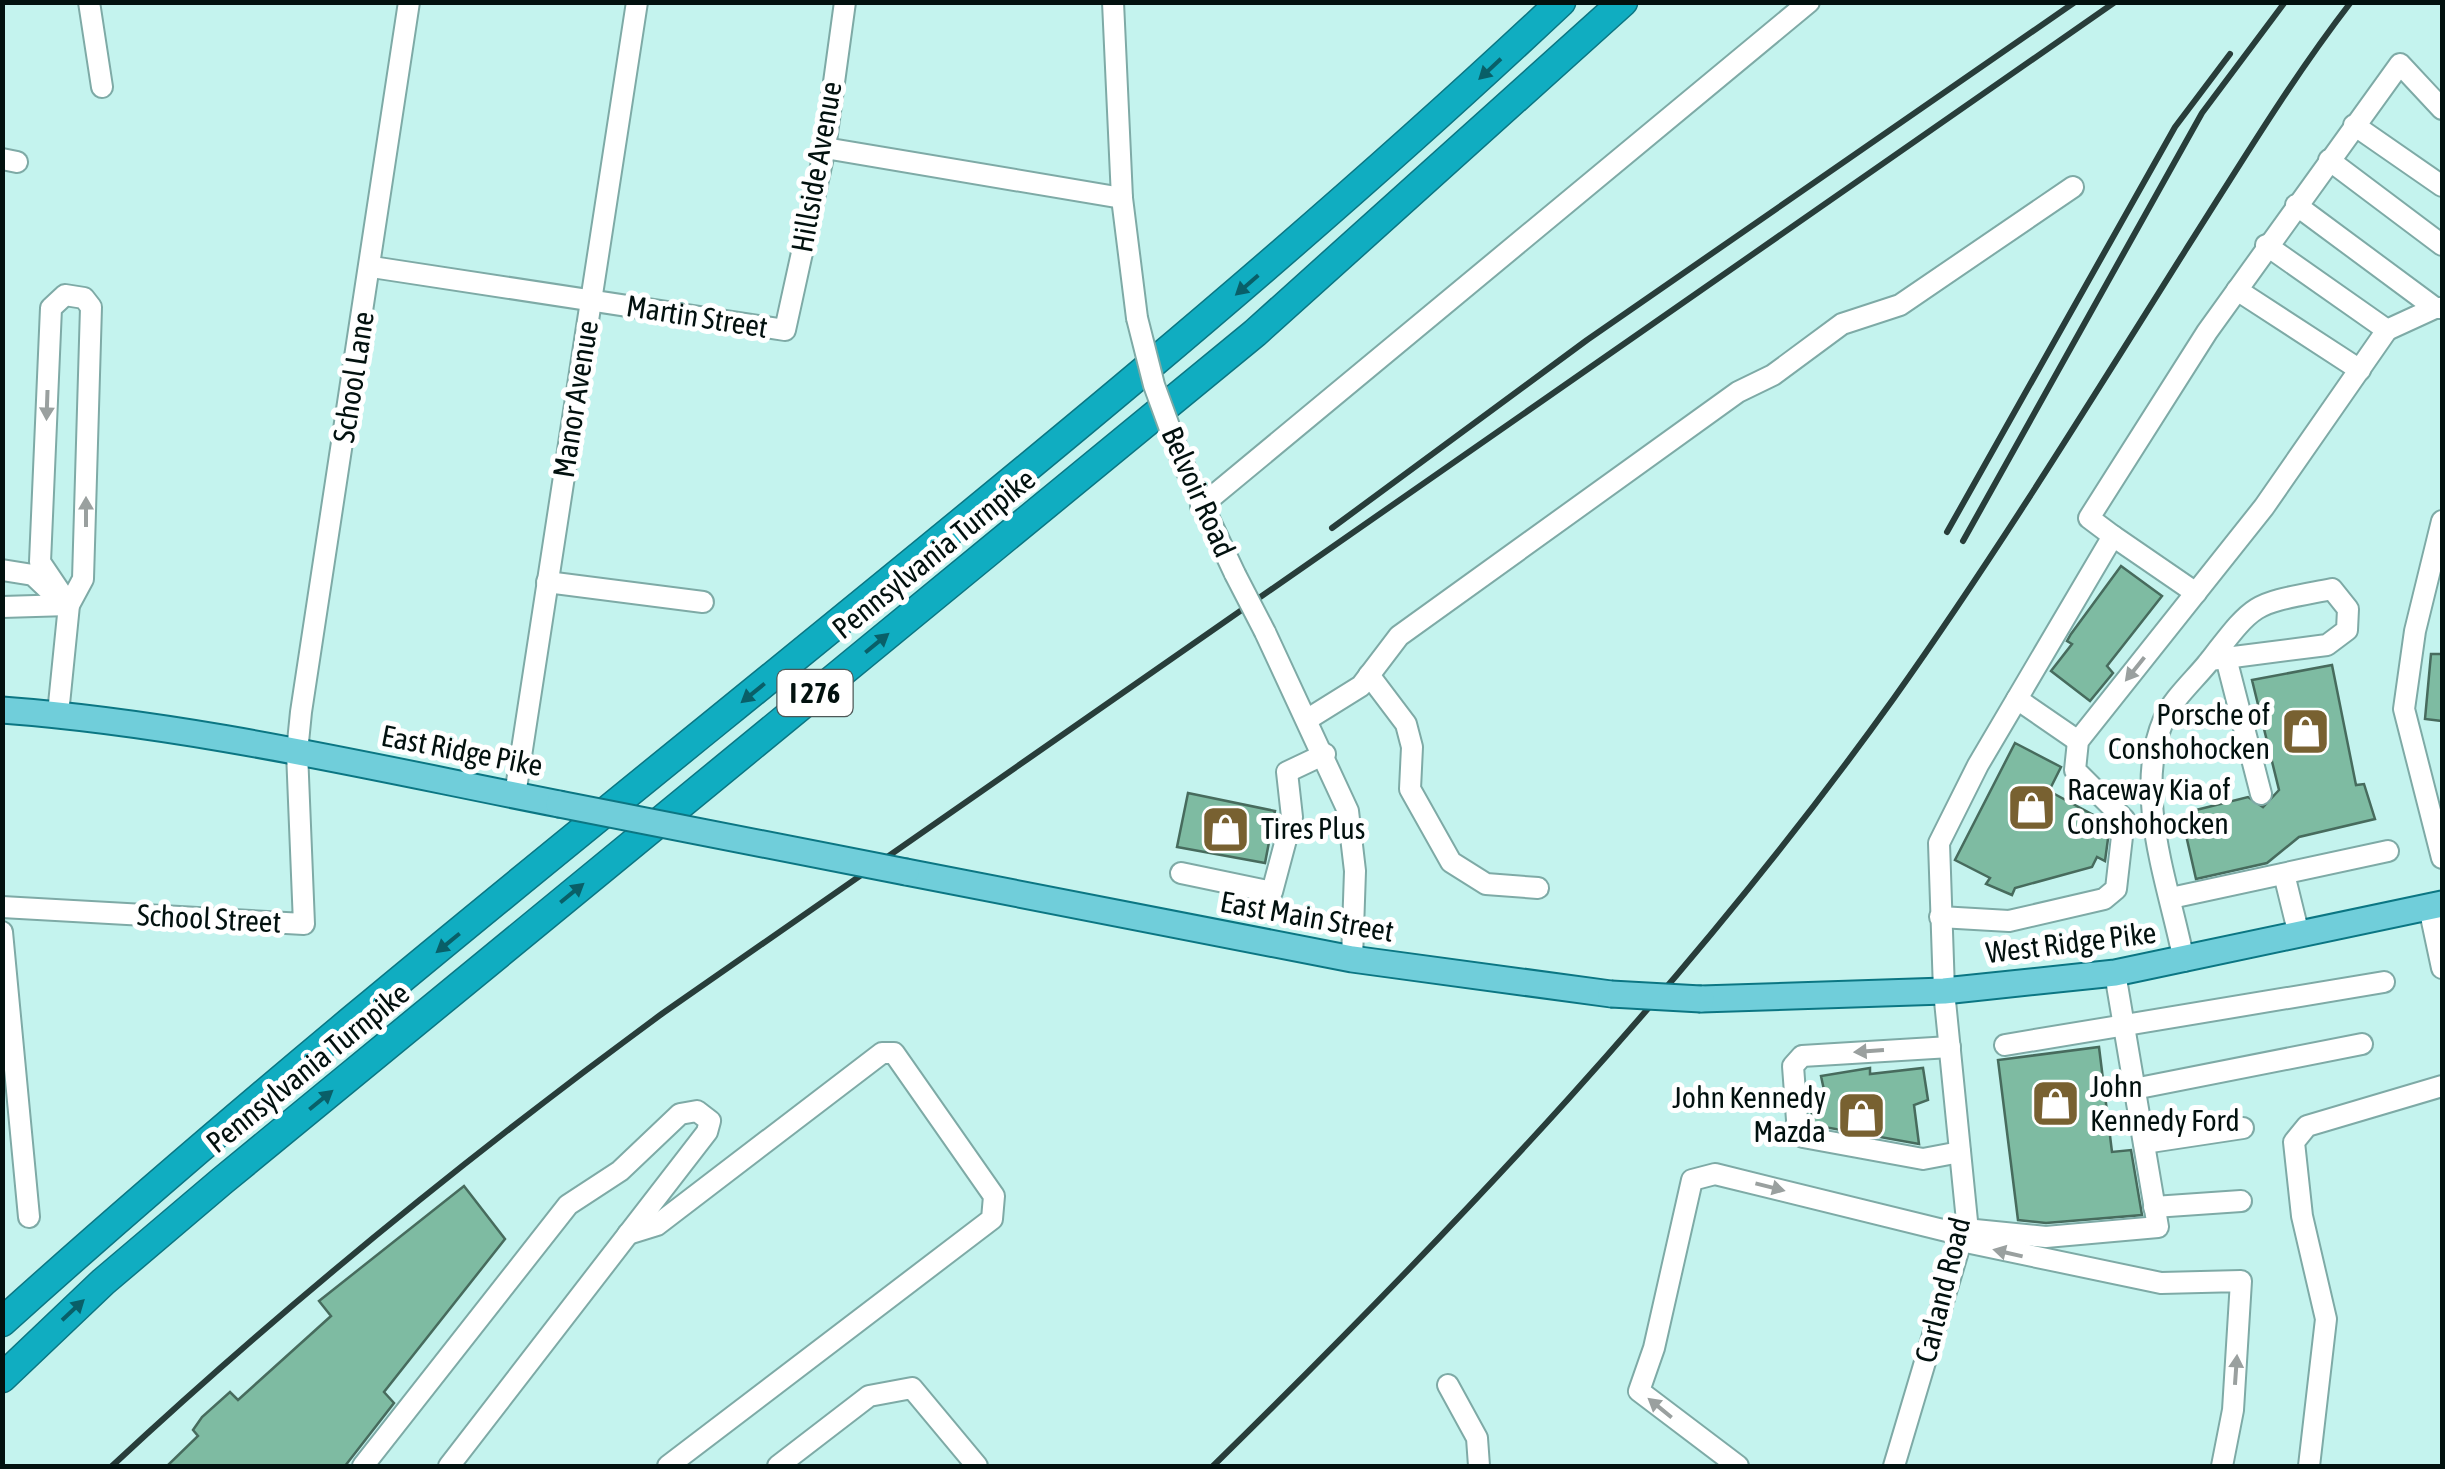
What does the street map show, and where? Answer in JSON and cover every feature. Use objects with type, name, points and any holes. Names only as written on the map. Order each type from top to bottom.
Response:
[{"type":"highway","name":"Pennsylvania Turnpike","points":[[2,1322],[266,1092],[1221,308],[1561,2]]},
{"type":"highway","name":"Pennsylvania Turnpike","points":[[2,1378],[104,1282],[222,1181],[1255,333],[1623,2]]},
{"type":"main road","name":"East Ridge Pike","points":[[2,710],[58,714],[297,752],[906,872]]},
{"type":"main road","name":"East Main Street","points":[[906,872],[1352,959],[1611,994],[1701,999]]},
{"type":"main road","name":"West Ridge Pike","points":[[1701,999],[1944,991],[2115,972],[2184,961],[2436,905]]},
{"type":"street","points":[[89,2],[102,87]]},
{"type":"street","name":"School Lane","points":[[297,752],[409,2]]},
{"type":"street","name":"Manor Avenue","points":[[515,795],[637,2]]},
{"type":"street","name":"Hillside Avenue","points":[[785,330],[825,148],[845,2]]},
{"type":"street","name":"Belvoir Road","points":[[1113,2],[1122,198],[1138,318],[1154,385],[1180,459],[1344,799],[1352,837],[1352,959]]},
{"type":"street","points":[[1202,506],[1809,2]]},
{"type":"street","points":[[2196,592],[2088,518],[2266,246],[2400,64],[2442,109]]},
{"type":"street","points":[[2354,126],[2442,186]]},
{"type":"street","points":[[825,148],[1122,198]]},
{"type":"street","points":[[2329,160],[2442,245]]},
{"type":"street","points":[[1308,719],[1360,686],[1399,636],[1738,392],[1774,375],[1842,324],[1900,305],[2072,186]]},
{"type":"street","points":[[2296,204],[2439,308]]},
{"type":"street","points":[[2266,246],[2387,330]]},
{"type":"street","name":"Martin Street","points":[[372,267],[785,330]]},
{"type":"street","points":[[2237,290],[2360,370]]},
{"type":"street","points":[[58,714],[68,605],[83,580],[90,307],[74,295],[65,295],[51,308],[40,562],[68,605]]},
{"type":"street","points":[[1940,917],[2009,921],[2104,899],[2116,889],[2124,819],[2076,770],[2078,741],[2196,592],[2387,330],[2439,308]]},
{"type":"street","points":[[2442,521],[2414,632],[2404,709],[2440,836],[2442,858]]},
{"type":"street","name":"Carland Road","points":[[1894,1466],[1963,1235],[1960,1152],[1944,991],[1939,843],[2017,700],[2114,536]]},
{"type":"street","points":[[2,570],[33,575],[68,605]]},
{"type":"street","points":[[546,582],[703,602]]},
{"type":"street","points":[[2184,961],[2154,812],[2150,763],[2166,716],[2218,659],[2237,622],[2259,604],[2332,588],[2348,609],[2348,630],[2328,645],[2218,659]]},
{"type":"street","points":[[2,607],[68,605]]},
{"type":"street","points":[[2218,659],[2261,794]]},
{"type":"street","points":[[1369,675],[1412,737],[1410,788],[1451,862],[1486,884],[1538,888]]},
{"type":"street","points":[[2017,700],[2078,741]]},
{"type":"street","name":"School Street","points":[[2,907],[304,924],[297,752]]},
{"type":"street","points":[[1181,873],[1272,892],[1292,818],[1288,772],[1325,754]]},
{"type":"street","points":[[2171,898],[2388,851]]},
{"type":"street","points":[[2284,874],[2299,936]]},
{"type":"street","points":[[2436,905],[2442,968]]},
{"type":"street","points":[[2,932],[29,1218]]},
{"type":"street","points":[[1963,1235],[2046,1237],[2158,1228],[2115,972]]},
{"type":"street","points":[[2005,1045],[2384,982]]},
{"type":"street","points":[[2134,1089],[2362,1044]]},
{"type":"street","points":[[1950,1047],[1802,1056],[1792,1066],[1797,1120],[1804,1136],[1923,1160],[1960,1152]]},
{"type":"street","points":[[628,1234],[658,1224],[882,1053],[894,1053],[994,1196],[992,1219],[668,1466]]},
{"type":"street","points":[[2309,1466],[2326,1319],[2302,1216],[2294,1142],[2307,1126],[2442,1086]]},
{"type":"street","points":[[363,1466],[568,1205],[620,1171],[680,1114],[697,1110],[710,1121],[706,1132],[450,1466]]},
{"type":"street","points":[[2144,1143],[2243,1128]]},
{"type":"street","points":[[1738,1466],[1639,1391],[1654,1348],[1692,1180],[1715,1174],[2160,1283],[2242,1282],[2233,1410],[2222,1466]]},
{"type":"street","points":[[2154,1208],[2241,1201]]},
{"type":"street","points":[[1448,1386],[1478,1438],[1479,1466]]},
{"type":"street","points":[[778,1466],[869,1396],[912,1388],[977,1466]]},
{"type":"building","points":[[2121,566],[2162,596],[2107,666],[2113,673],[2090,701],[2051,671],[2072,644],[2067,641],[2071,634]]},
{"type":"building","points":[[2431,654],[2442,654],[2442,721],[2425,719]]},
{"type":"building","name":"Porsche of Conshohocken","points":[[2332,665],[2356,785],[2364,784],[2375,819],[2299,837],[2267,863],[2196,879],[2186,835],[2192,834],[2188,812],[2248,797],[2263,807],[2279,790],[2252,680]]},
{"type":"building","name":"Raceway Kia of Conshohocken","points":[[2015,743],[2061,767],[2049,791],[2110,824],[2105,861],[2097,857],[2092,867],[2015,888],[2012,895],[1986,884],[1990,878],[1955,860]]},
{"type":"building","name":"Tires Plus","points":[[1188,793],[1275,811],[1265,863],[1177,847]]},
{"type":"building","name":"John Kennedy Ford","points":[[2099,1047],[2112,1152],[2131,1150],[2142,1215],[2046,1223],[2018,1220],[1998,1060]]},
{"type":"building","name":"John Kennedy Mazda","points":[[1870,1068],[1870,1074],[1923,1068],[1928,1100],[1914,1105],[1919,1144],[1813,1125],[1809,1090],[1824,1090],[1821,1076]]},
{"type":"building","points":[[464,1186],[505,1239],[384,1392],[394,1403],[345,1466],[167,1466],[198,1436],[193,1430],[202,1417],[230,1392],[238,1400],[331,1316],[319,1301]]},
{"type":"railway","points":[[1332,528],[1587,340],[2075,2]]},
{"type":"railway","points":[[112,1466],[244,1347],[381,1232],[520,1120],[663,1013],[2115,2]]},
{"type":"railway","points":[[1963,541],[2202,113],[2285,2]]},
{"type":"railway","points":[[1213,1466],[1394,1284],[1570,1097],[1738,902],[1817,801],[1970,588],[2265,125],[2351,2]]},
{"type":"railway","points":[[1947,532],[2175,127],[2230,54]]},
{"type":"place","name":"Porsche of Conshohocken","points":[[2305,732]]},
{"type":"place","name":"Raceway Kia of Conshohocken","points":[[2032,807]]},
{"type":"place","name":"Tires Plus","points":[[1226,829]]},
{"type":"place","name":"John Kennedy Ford","points":[[2055,1104]]},
{"type":"place","name":"John Kennedy Mazda","points":[[1861,1115]]}]
